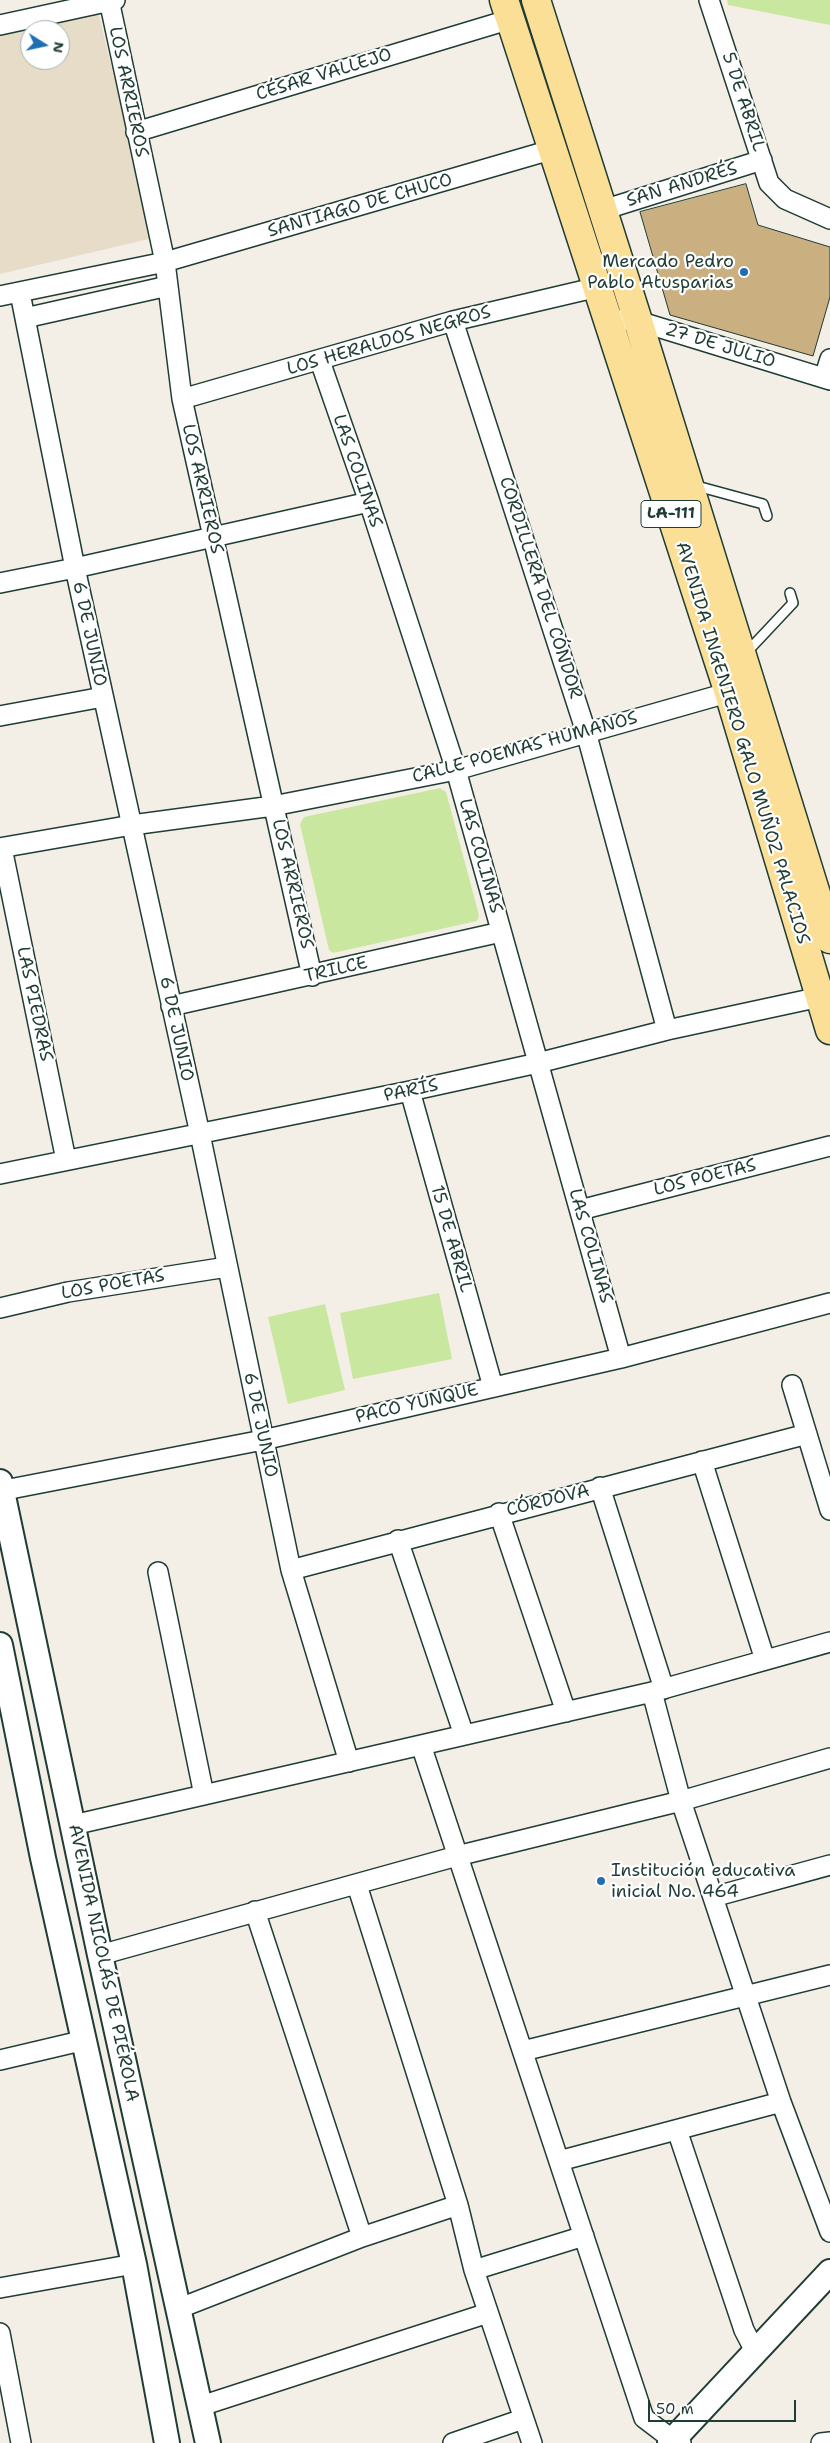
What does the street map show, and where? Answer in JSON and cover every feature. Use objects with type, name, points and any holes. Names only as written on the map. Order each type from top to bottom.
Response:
[{"type":"main road","name":"AVENIDA INGENIERO GALO MUÑOZ PALACIOS","points":[[536,0],[742,656],[740,690],[830,1030]]},
{"type":"main road","name":"AVENIDA INGENIERO GALO MUÑOZ PALACIOS","points":[[508,10],[608,319],[830,939]]},
{"type":"street","name":"5 DE ABRIL","points":[[709,0],[770,183],[785,199],[830,219]]},
{"type":"street","points":[[0,25],[111,1]]},
{"type":"street","name":"LOS ARRIEROS","points":[[111,1],[136,132],[165,262],[182,399],[312,976]]},
{"type":"street","name":"CÉSAR VALLEJO","points":[[136,132],[508,10]]},
{"type":"street","name":"SANTIAGO DE CHUCO","points":[[0,296],[165,262],[554,149]]},
{"type":"street","name":"SAN ANDRÉS","points":[[603,210],[762,160]]},
{"type":"street","points":[[25,318],[168,286]]},
{"type":"street","name":"LOS HERALDOS NEGROS","points":[[182,399],[320,361],[453,321],[598,287]]},
{"type":"street","name":"6 DE JUNIO","points":[[20,293],[75,568],[200,1134],[291,1570],[349,1762]]},
{"type":"street","name":"27 DE JULIO","points":[[608,319],[638,321],[827,379]]},
{"type":"street","name":"CORDILLERA DEL CÓNDOR","points":[[453,321],[586,732],[667,1030]]},
{"type":"street","points":[[827,379],[830,359]]},
{"type":"street","name":"LAS COLINAS","points":[[320,361],[456,770],[621,1358]]},
{"type":"street","points":[[0,582],[75,568],[368,502]]},
{"type":"street","name":"CALLE POEMAS HUMANOS","points":[[1,848],[132,826],[274,806],[456,770],[740,690]]},
{"type":"street","points":[[0,716],[103,697]]},
{"type":"street","name":"LAS PIEDRAS","points":[[1,848],[66,1160]]},
{"type":"street","name":"TRILCE","points":[[171,1006],[312,976],[501,932]]},
{"type":"street","name":"PARÍS","points":[[0,1174],[410,1091],[538,1063],[667,1030],[820,997]]},
{"type":"street","name":"15 DE ABRIL","points":[[410,1091],[493,1387]]},
{"type":"street","name":"LOS POETAS","points":[[580,1210],[830,1146]]},
{"type":"street","name":"LOS POETAS","points":[[0,1308],[68,1292],[227,1267]]},
{"type":"street","name":"PACO YUNQUE","points":[[1,1488],[263,1440],[621,1358],[830,1303]]},
{"type":"street","points":[[792,1385],[830,1510]]},
{"type":"street","name":"CÓRDOVA","points":[[291,1570],[499,1513],[807,1434]]},
{"type":"street","points":[[702,1461],[765,1660]]},
{"type":"street","points":[[600,1487],[658,1690],[681,1801],[781,2102],[830,2232]]},
{"type":"street","name":"AVENIDA NICOLÁS DE PIÉROLA","points":[[1,1488],[100,1955],[180,2308],[208,2443]]},
{"type":"street","points":[[499,1513],[566,1712]]},
{"type":"street","points":[[398,1540],[464,1735]]},
{"type":"street","points":[[158,1572],[204,1795]]},
{"type":"street","points":[[73,1825],[658,1690],[830,1642]]},
{"type":"street","name":"AVENIDA NICOLÁS DE PIÉROLA","points":[[0,1646],[43,1858],[134,2264],[166,2443]]},
{"type":"street","points":[[421,1745],[644,2418],[675,2442],[830,2272]]},
{"type":"street","points":[[100,1955],[458,1856],[681,1801],[830,1758]]},
{"type":"street","points":[[713,1897],[830,1865]]},
{"type":"street","points":[[357,1885],[458,2205],[474,2270],[532,2443]]},
{"type":"street","points":[[255,1911],[362,2237]]},
{"type":"street","points":[[523,2051],[830,1975]]},
{"type":"street","points":[[0,2060],[85,2040]]},
{"type":"street","points":[[559,2162],[781,2102]]},
{"type":"street","points":[[677,2130],[744,2330],[756,2353]]},
{"type":"street","points":[[180,2308],[362,2237],[458,2205]]},
{"type":"street","points":[[474,2270],[584,2236]]},
{"type":"street","points":[[0,2288],[134,2264]]},
{"type":"street","points":[[201,2406],[488,2313]]},
{"type":"street","points":[[0,2333],[21,2443]]},
{"type":"street","points":[[453,2443],[523,2420]]},
{"type":"street","points":[[821,2443],[830,2442]]},
{"type":"lane","points":[[689,484],[763,504],[767,516]]},
{"type":"lane","points":[[742,656],[793,603],[790,593]]},
{"type":"shaded area","points":[[97,7],[153,238],[0,274],[0,29],[20,24],[20,70],[70,70],[70,20],[40,20]]},
{"type":"green space","points":[[727,0],[830,0],[830,25],[728,5]]},
{"type":"green space","points":[[440,788],[446,792],[479,915],[477,921],[333,953],[329,950],[300,824],[304,817]]},
{"type":"green space","points":[[439,1293],[452,1359],[353,1379],[340,1313]]},
{"type":"green space","points":[[325,1304],[345,1390],[288,1404],[268,1317]]},
{"type":"building","name":"Mercado Pedro Pablo Atusparias","points":[[746,184],[758,225],[830,247],[830,297],[813,356],[670,315],[640,212]]},
{"type":"place","name":"Mercado Pedro Pablo Atusparias","points":[[744,272]]},
{"type":"place","name":"Institución educativa inicial No. 464","points":[[601,1881]]}]
